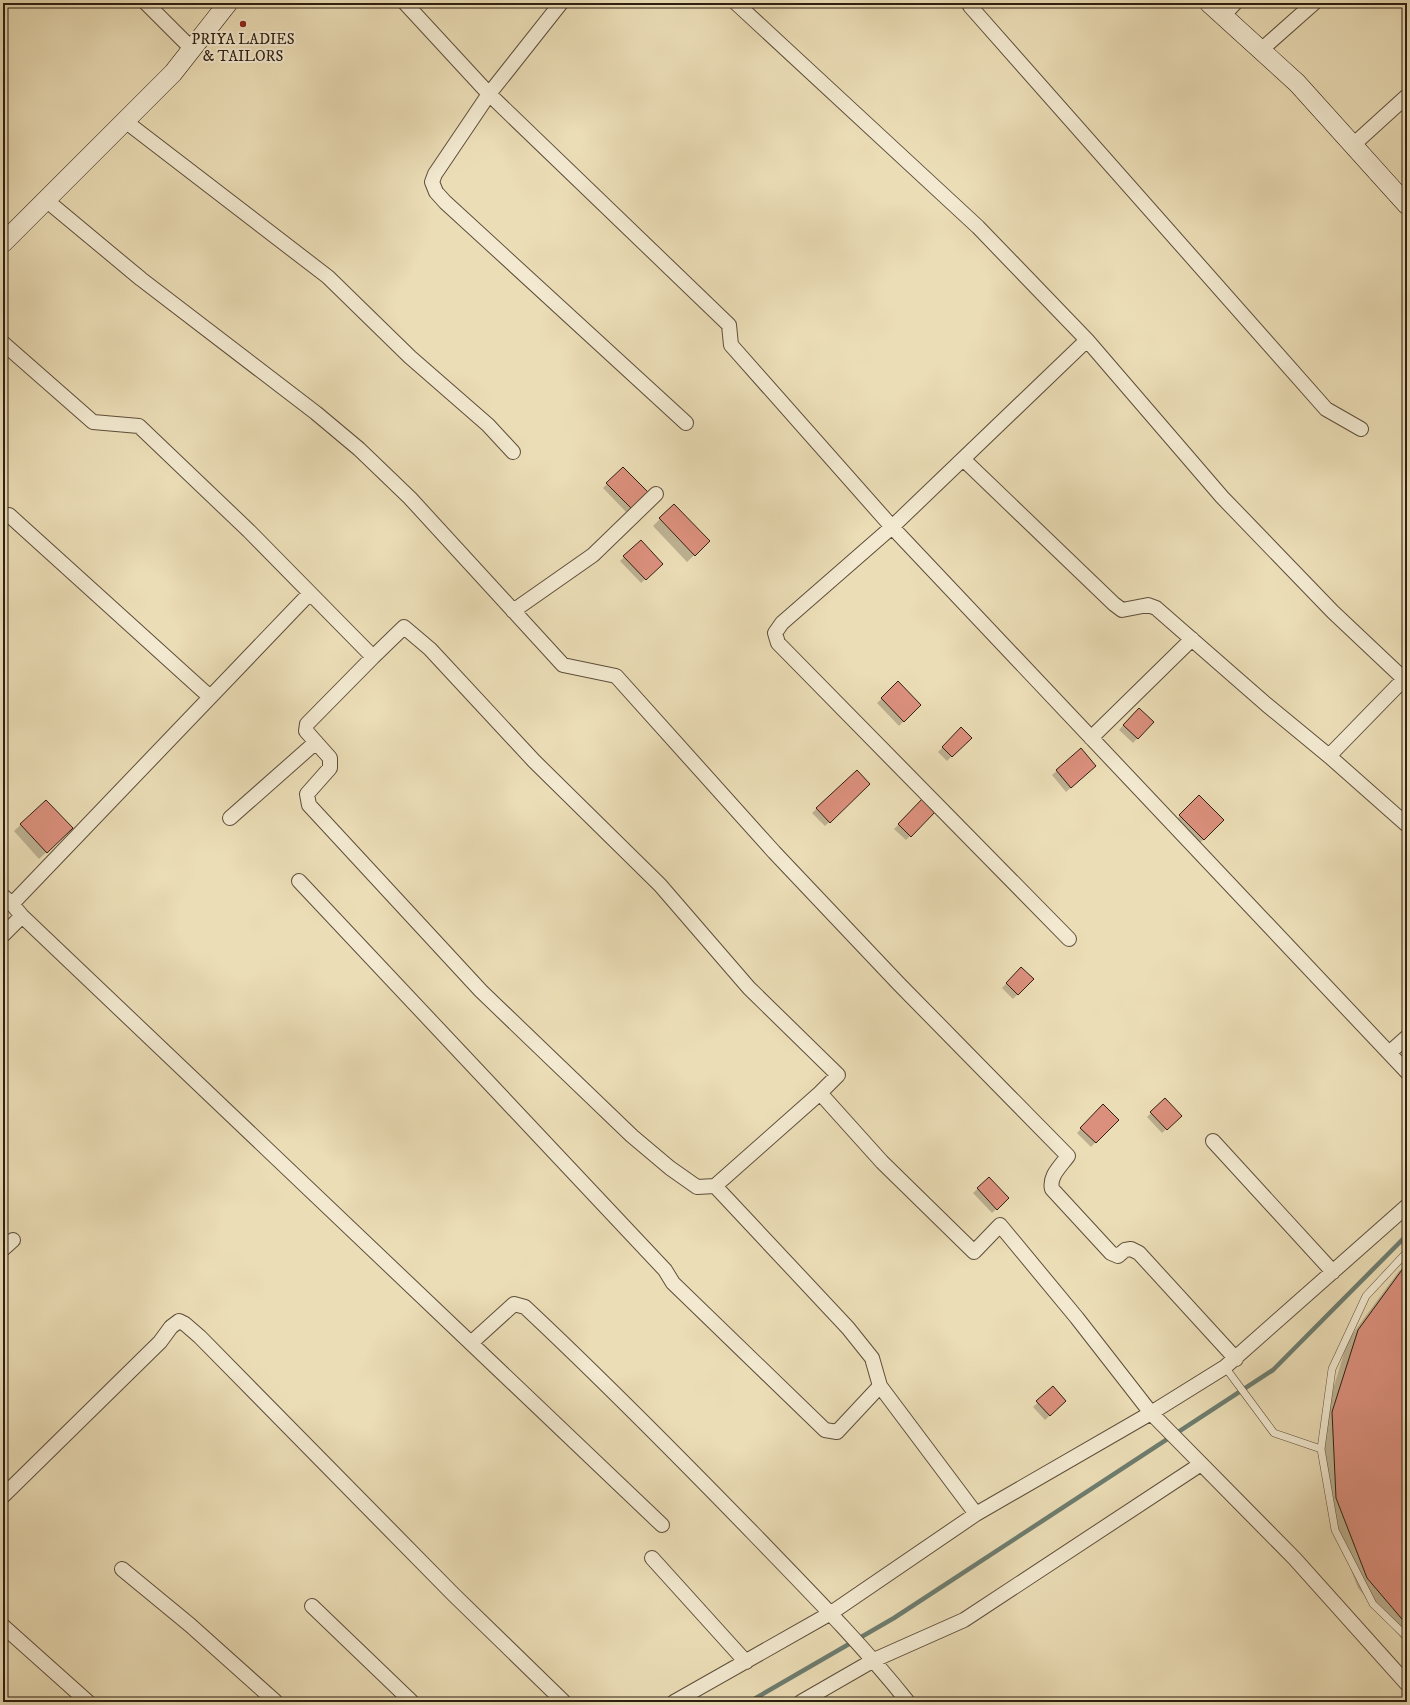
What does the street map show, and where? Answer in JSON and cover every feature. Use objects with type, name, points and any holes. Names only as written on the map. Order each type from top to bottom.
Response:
[{"type":"main road","points":[[3,243],[173,73],[228,3]]},
{"type":"main road","points":[[1209,3],[1229,9],[1261,50],[1297,83],[1407,205]]},
{"type":"street","points":[[146,3],[192,49]]},
{"type":"street","points":[[405,3],[489,94],[729,325],[731,345],[892,526],[1407,1072]]},
{"type":"street","points":[[561,3],[489,94],[435,174],[432,182],[436,192],[686,423]]},
{"type":"street","points":[[736,3],[978,227],[1087,340],[1222,497],[1333,612],[1406,678],[1329,756]]},
{"type":"street","points":[[1261,50],[1314,3]]},
{"type":"street","points":[[970,4],[1326,409],[1361,430]]},
{"type":"street","points":[[1353,145],[1407,96]]},
{"type":"street","points":[[125,121],[328,277],[410,357],[488,425],[513,452]]},
{"type":"street","points":[[46,200],[141,279],[316,413],[359,449],[410,498],[563,665],[616,676],[780,858],[899,984],[1068,1156],[1053,1175],[1050,1182],[1052,1189],[1111,1253],[1118,1256],[1125,1250],[1131,1249],[1138,1253],[1236,1359]]},
{"type":"street","points":[[1069,939],[778,642],[775,632],[782,623],[892,526],[1087,340]]},
{"type":"street","points":[[3,343],[93,422],[139,426],[249,531],[373,657]]},
{"type":"street","points":[[963,459],[1114,604],[1122,610],[1148,605],[1156,608],[1266,705],[1329,756],[1407,825]]},
{"type":"street","points":[[513,611],[593,555],[656,494]]},
{"type":"street","points":[[9,515],[210,697]]},
{"type":"street","points":[[310,593],[210,697],[7,900],[22,916],[662,1525]]},
{"type":"street","points":[[404,627],[430,649],[534,761],[660,885],[749,988],[838,1075],[820,1093],[715,1186],[696,1187],[670,1168],[626,1131],[481,991],[309,805],[307,794],[330,768],[331,762],[330,758],[306,731],[307,724],[373,657],[404,627]]},
{"type":"street","points":[[1091,738],[1192,640]]},
{"type":"street","points":[[230,818],[316,742]]},
{"type":"street","points":[[299,881],[665,1270],[673,1283],[825,1430],[837,1432],[880,1386]]},
{"type":"street","points":[[3,935],[22,916]]},
{"type":"street","points":[[1389,1053],[1407,1037]]},
{"type":"street","points":[[820,1093],[882,1162],[974,1252],[1000,1225],[1077,1318],[1151,1413],[1295,1559],[1407,1684]]},
{"type":"street","points":[[1213,1141],[1334,1272]]},
{"type":"street","points":[[715,1186],[848,1328],[872,1358],[880,1386],[976,1514]]},
{"type":"street","points":[[674,1702],[831,1614],[976,1514],[1151,1413],[1225,1367],[1236,1359],[1407,1206]]},
{"type":"street","points":[[471,1343],[514,1304],[525,1307],[605,1382],[831,1614],[874,1660],[908,1702]]},
{"type":"street","points":[[3,1496],[160,1342],[171,1327],[179,1321],[185,1324],[200,1337],[453,1594],[564,1702]]},
{"type":"street","points":[[800,1702],[874,1660],[964,1620],[1201,1464]]},
{"type":"street","points":[[652,1558],[746,1662]]},
{"type":"street","points":[[122,1569],[190,1625],[276,1702]]},
{"type":"street","points":[[312,1606],[412,1702]]},
{"type":"street","points":[[3,1626],[88,1702]]},
{"type":"lane","points":[[1407,1252],[1366,1296],[1332,1369],[1321,1449],[1335,1530],[1373,1604],[1407,1637]]},
{"type":"lane","points":[[1225,1367],[1274,1433],[1321,1449]]},
{"type":"building","points":[[623,467],[648,492],[632,509],[606,483]]},
{"type":"building","points":[[674,504],[710,541],[695,556],[659,518]]},
{"type":"building","points":[[641,540],[663,564],[646,580],[623,556]]},
{"type":"building","points":[[898,681],[921,705],[904,722],[881,698]]},
{"type":"building","points":[[1139,708],[1154,722],[1138,739],[1123,725]]},
{"type":"building","points":[[961,727],[972,738],[952,757],[942,747]]},
{"type":"building","points":[[1081,748],[1096,766],[1071,788],[1056,770]]},
{"type":"building","points":[[857,770],[870,784],[830,823],[816,808]]},
{"type":"building","points":[[1199,795],[1224,820],[1204,840],[1179,815]]},
{"type":"building","points":[[923,798],[936,811],[911,837],[898,824]]},
{"type":"building","points":[[46,800],[73,828],[47,853],[20,824]]},
{"type":"building","points":[[1021,967],[1034,979],[1018,995],[1006,983]]},
{"type":"building","points":[[1165,1098],[1182,1116],[1167,1130],[1150,1112]]},
{"type":"building","points":[[1103,1104],[1119,1120],[1096,1143],[1080,1128]]},
{"type":"building","points":[[989,1177],[1009,1198],[997,1210],[977,1188]]},
{"type":"building","points":[[1407,1263],[1407,1625],[1367,1578],[1336,1498],[1332,1412],[1358,1330]]},
{"type":"building","points":[[1053,1386],[1066,1401],[1050,1416],[1036,1401]]},
{"type":"waterway","points":[[749,1702],[894,1618],[1273,1370],[1407,1235]]},
{"type":"place","name":"PRIYA LADIES & TAILORS","points":[[243,24]]}]
